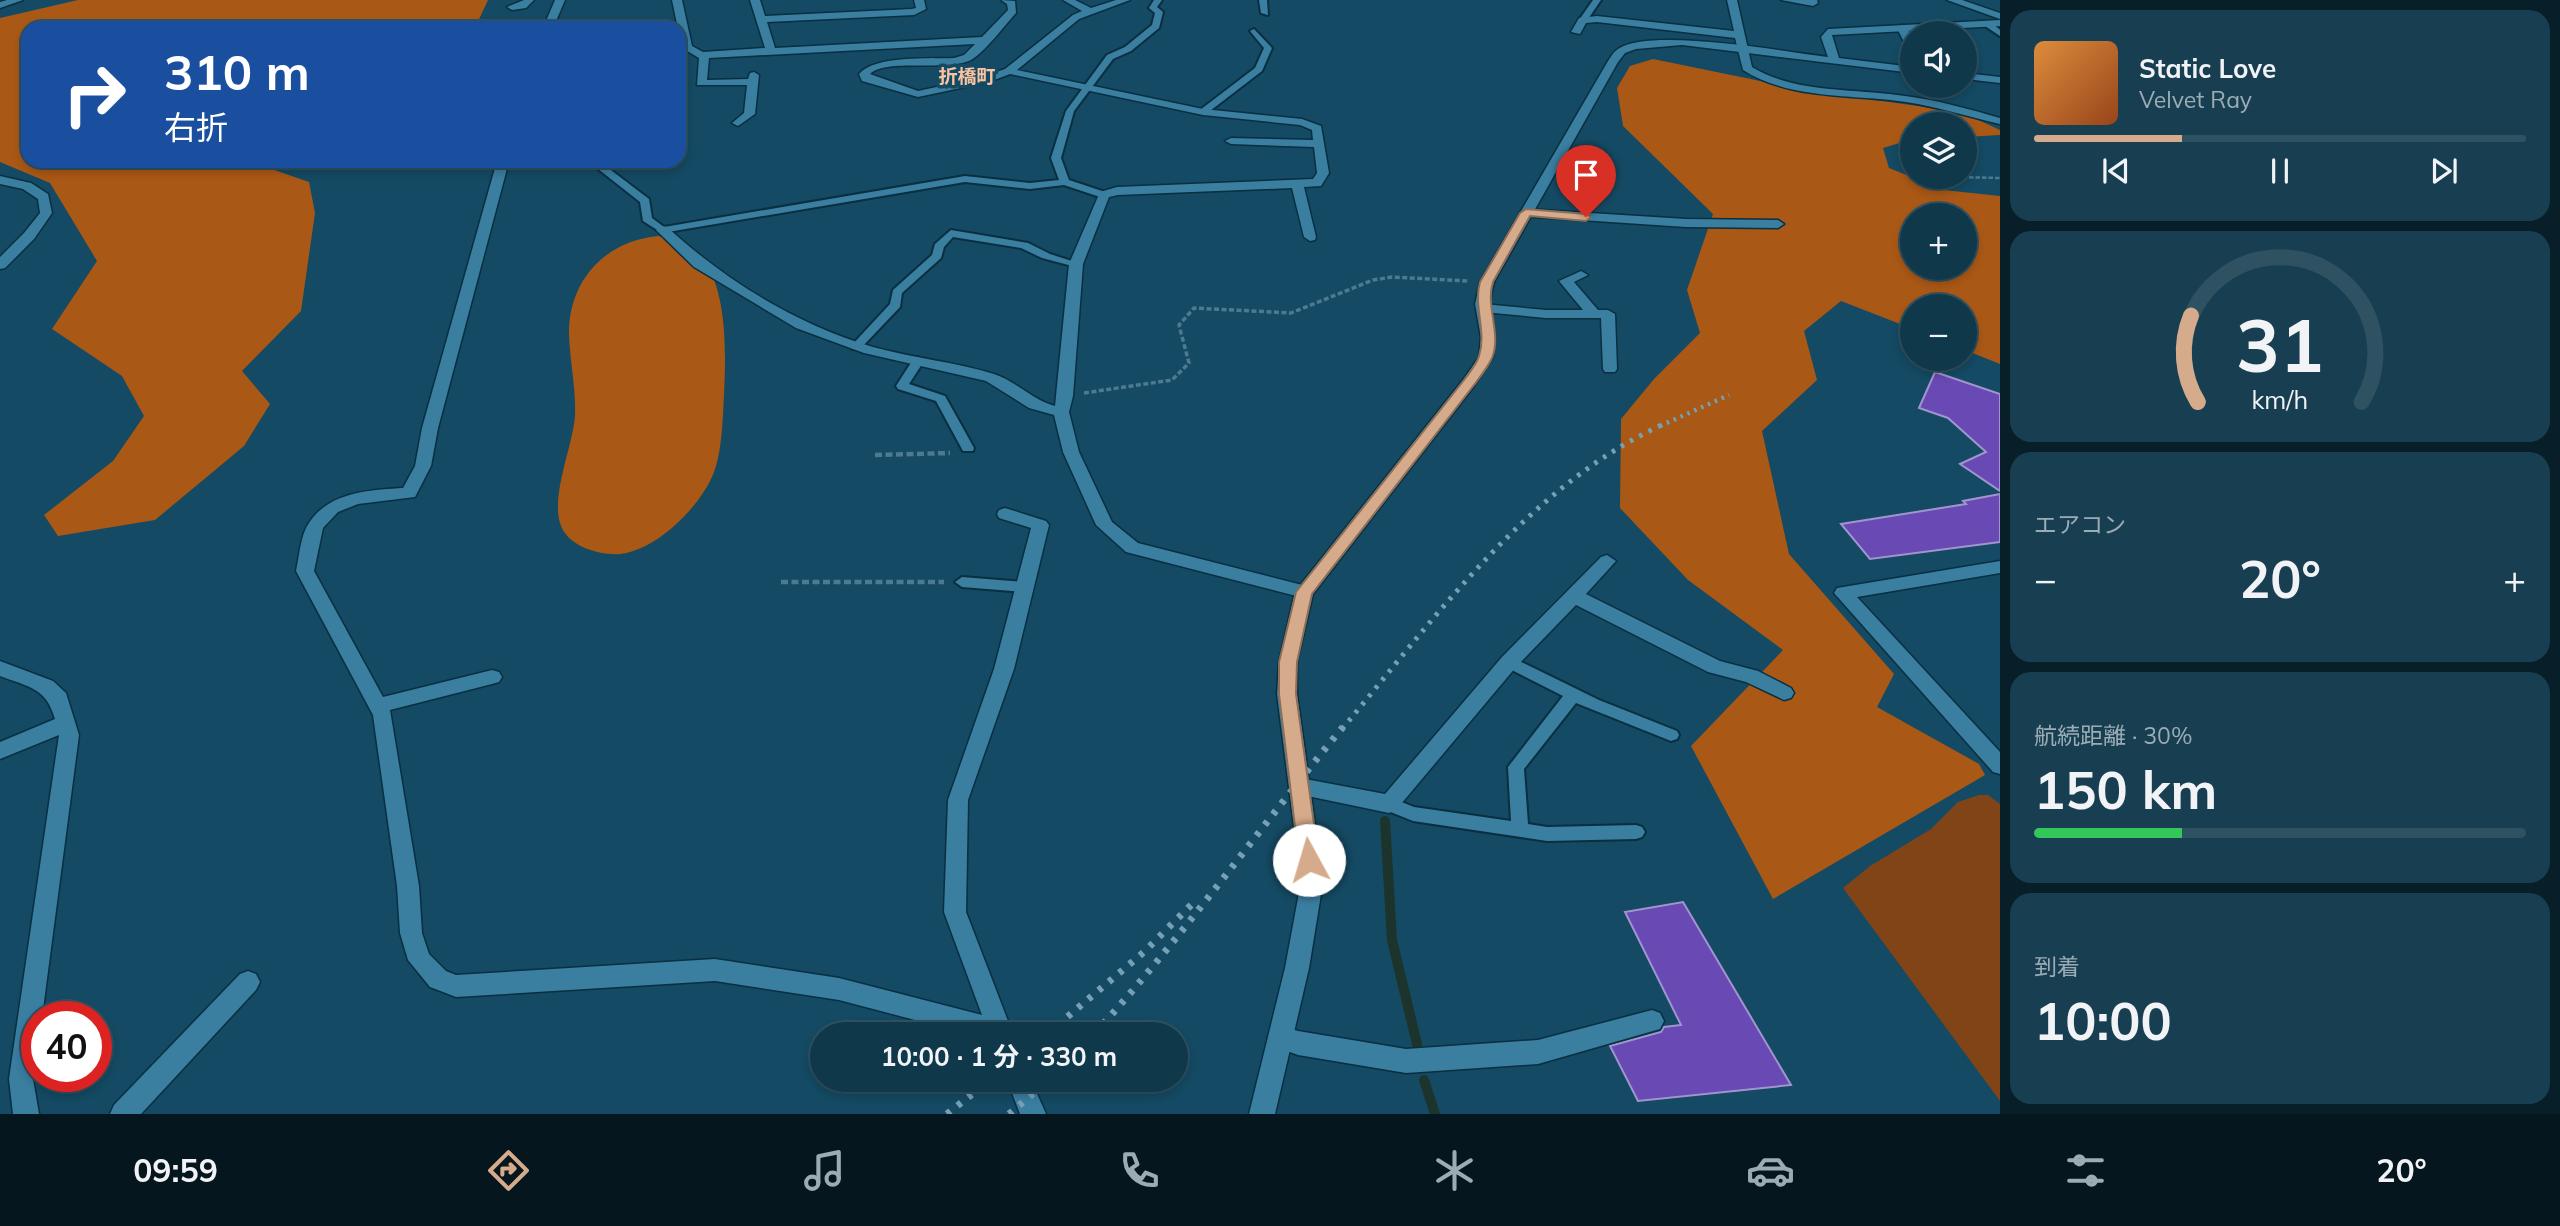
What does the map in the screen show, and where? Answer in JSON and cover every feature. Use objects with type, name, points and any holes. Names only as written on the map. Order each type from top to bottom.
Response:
[{"type":"street","points":[[0,5],[18,0]]},
{"type":"street","points":[[512,7],[523,6],[529,0]]},
{"type":"street","points":[[551,21],[559,0]]},
{"type":"street","points":[[677,0],[681,21]]},
{"type":"street","points":[[755,0],[771,51]]},
{"type":"street","points":[[761,19],[914,12],[921,9],[919,0]]},
{"type":"street","points":[[1006,0],[1012,4],[1013,11],[968,57],[955,61],[881,65],[870,68],[864,74],[866,79],[873,84],[918,94],[960,87],[1009,71],[1076,17],[1125,0]]},
{"type":"street","points":[[1069,0],[1089,11]]},
{"type":"street","points":[[1732,0],[1747,68],[1755,76],[1778,83],[1907,99],[2000,121]]},
{"type":"street","points":[[1786,0],[1813,3],[1812,0]]},
{"type":"street","points":[[1952,0],[2000,16]]},
{"type":"street","points":[[1576,32],[1583,19],[1615,20],[1835,61],[1900,68]]},
{"type":"street","points":[[1977,25],[2000,23]]},
{"type":"street","points":[[1835,61],[1826,37],[1828,32],[1900,28]]},
{"type":"street","points":[[686,43],[687,48],[704,55],[984,40]]},
{"type":"street","points":[[1262,1114],[1297,968],[1311,882],[1287,694],[1288,662],[1304,592],[1469,383],[1486,357],[1488,338],[1483,308],[1487,282],[1621,51],[1634,46],[1682,42],[1741,42]]},
{"type":"street","points":[[704,55],[701,83],[753,78],[749,114],[738,123]]},
{"type":"street","points":[[1009,71],[1203,112],[1302,122],[1317,128],[1322,173],[1317,183],[1117,191],[1104,195],[1076,264],[1063,404],[1071,452],[1105,525],[1132,548],[1304,592]]},
{"type":"street","points":[[1977,77],[2000,80]]},
{"type":"street","points":[[1231,141],[1319,145]]},
{"type":"street","points":[[501,168],[418,475],[409,493],[363,496],[334,507],[316,526],[305,571],[383,715],[408,886],[411,933],[420,960],[438,979],[456,986],[715,970],[839,989],[960,1022]]},
{"type":"street","points":[[0,180],[27,186],[44,197],[46,213],[29,236],[0,265]]},
{"type":"street","points":[[1297,184],[1310,237]]},
{"type":"street","points":[[1720,207],[1734,223]]},
{"type":"street","points":[[1526,213],[1672,222],[1778,224]]},
{"type":"street","points":[[662,230],[699,264],[747,295],[802,325],[856,347],[991,378],[1034,405],[1063,404]]},
{"type":"street","points":[[1581,275],[1566,281],[1594,314]]},
{"type":"street","points":[[1483,308],[1546,314],[1608,314],[1610,369]]},
{"type":"street","points":[[997,1022],[955,912],[958,800],[1004,669],[1040,525],[1005,514]]},
{"type":"street","points":[[1300,788],[1390,804],[1509,662],[1607,561]]},
{"type":"street","points":[[2000,567],[1843,593],[1990,742],[2000,766]]},
{"type":"street","points":[[1574,596],[1715,667],[1751,676],[1784,693]]},
{"type":"street","points":[[0,668],[46,686],[59,698],[69,735],[21,1079],[26,1114]]},
{"type":"street","points":[[378,706],[492,677]]},
{"type":"street","points":[[0,751],[65,723]]},
{"type":"street","points":[[123,1114],[248,982]]},
{"type":"street","points":[[1280,1037],[1298,1043],[1406,1061],[1538,1052],[1651,1021]]},
{"type":"street","points":[[1025,1092],[1033,1114]]},
{"type":"lane","points":[[1065,182],[1056,158],[1070,111],[1110,57],[1128,49],[1156,26],[1159,12],[1153,8],[1158,0]]},
{"type":"lane","points":[[1263,0],[1265,13]]},
{"type":"lane","points":[[1583,19],[1597,0]]},
{"type":"lane","points":[[1988,24],[2000,34]]},
{"type":"lane","points":[[1203,112],[1259,69],[1268,48],[1254,30]]},
{"type":"lane","points":[[602,168],[645,201],[646,219],[662,230],[965,179],[1030,186],[1065,182],[1104,195]]},
{"type":"lane","points":[[856,347],[896,305],[897,292],[937,256],[939,246],[951,233],[1024,245],[1046,256],[1076,264]]},
{"type":"lane","points":[[918,361],[902,386],[941,399],[968,448]]},
{"type":"lane","points":[[962,582],[1024,587]]},
{"type":"lane","points":[[1509,662],[1574,694],[1671,735]]},
{"type":"lane","points":[[1520,830],[1516,767],[1574,694]]},
{"type":"lane","points":[[1390,804],[1413,814],[1548,834],[1636,832]]},
{"type":"path","points":[[1977,177],[2000,178]]},
{"type":"path","points":[[1063,404],[1172,380],[1189,363],[1179,325],[1194,308],[1291,313],[1373,280],[1392,277],[1487,282]]},
{"type":"path","points":[[874,455],[952,453],[952,438],[968,448]]},
{"type":"path","points":[[781,582],[962,582]]},
{"type":"shaded area","points":[[78,0],[488,0],[478,21],[21,21],[21,168],[268,168],[309,182],[315,213],[301,311],[242,371],[270,404],[244,446],[155,520],[58,536],[44,515],[113,461],[144,416],[122,376],[52,329],[97,261],[50,183],[0,162],[0,18]]},
{"type":"shaded area","points":[[1653,59],[1804,90],[1961,112],[1900,112],[1900,143],[1883,148],[1889,168],[1900,172],[1900,189],[1942,189],[2000,196],[2000,364],[1977,355],[1977,294],[1900,294],[1900,324],[1841,301],[1804,331],[1817,380],[1762,431],[1789,554],[1894,674],[1877,707],[1979,764],[1985,775],[1773,899],[1691,746],[1783,650],[1688,580],[1620,508],[1621,419],[1654,379],[1700,333],[1687,290],[1713,214],[1623,126],[1617,88],[1630,66]]},
{"type":"shaded area","points":[[1977,119],[2000,130],[2000,135],[1977,136]]},
{"type":"shaded area","points":[[658,236],[679,240],[696,250],[708,266],[716,286],[725,354],[723,423],[719,454],[707,486],[673,527],[658,539],[627,553],[599,552],[569,538],[560,522],[558,508],[575,415],[570,315],[583,281],[606,255],[639,239]]},
{"type":"shaded area","points":[[1988,795],[2000,804],[2000,1101],[1843,888],[1870,866],[1931,829],[1958,802]]},
{"type":"building","points":[[1935,372],[2000,394],[2000,491],[1960,464],[1986,452],[1948,418],[1919,408]]},
{"type":"building","points":[[2000,494],[2000,542],[1870,559],[1841,524],[1966,504],[1963,501]]},
{"type":"building","points":[[1683,902],[1791,1085],[1638,1101],[1610,1046],[1661,1032],[1664,1027],[1681,1025],[1625,912]]},
{"type":"waterway","points":[[1385,821],[1392,940],[1417,1044]]},
{"type":"waterway","points":[[1424,1080],[1435,1114]]},
{"type":"railway","points":[[1662,425],[1729,395]]},
{"type":"railway","points":[[1342,729],[1449,600],[1527,518],[1570,482],[1615,450],[1662,425]]},
{"type":"railway","points":[[1105,1022],[1190,921],[1343,727]]},
{"type":"railway","points":[[1061,1022],[1144,952],[1192,904]]},
{"type":"railway","points":[[947,1114],[975,1092]]},
{"type":"railway","points":[[1009,1114],[1035,1092]]},
{"type":"district","name":"折橋町","points":[[967,76]]},
{"type":"route","points":[[1309,860],[1287,694],[1288,662],[1304,592],[1469,383],[1486,357],[1488,338],[1482,304],[1483,293],[1526,213],[1586,217]]}]
